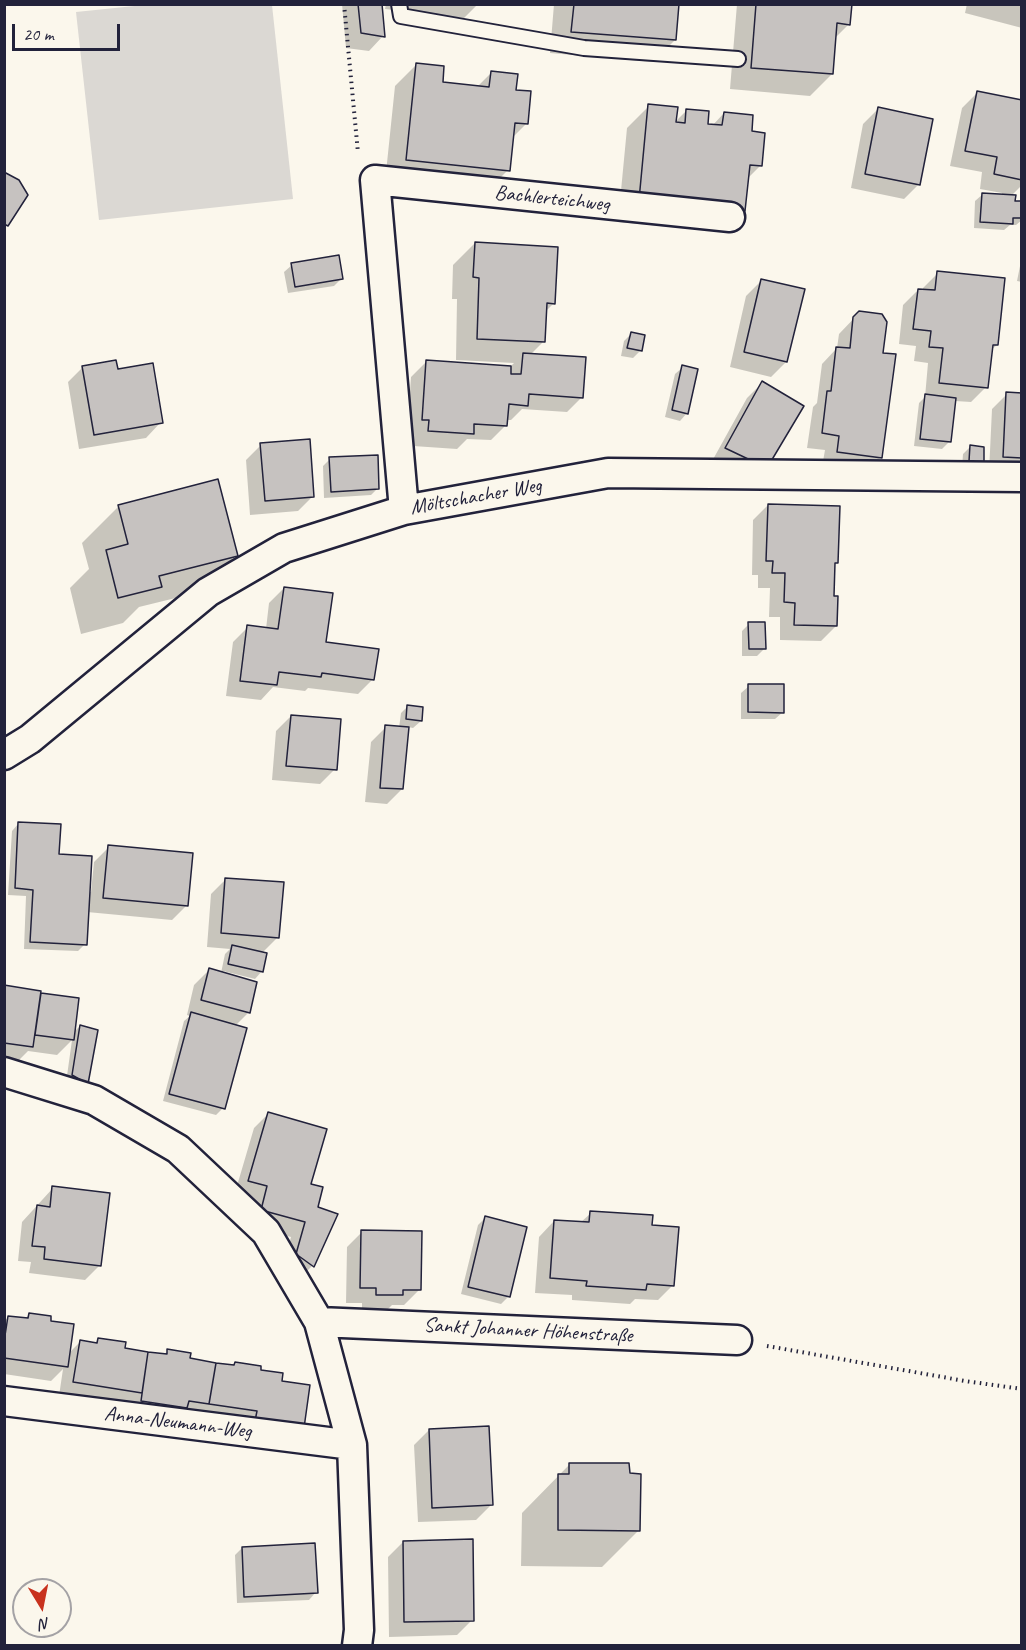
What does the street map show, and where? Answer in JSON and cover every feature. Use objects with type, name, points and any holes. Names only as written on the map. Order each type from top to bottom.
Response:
[{"type":"street","name":"Bachlerteichweg","points":[[375,180],[730,218]]},
{"type":"street","points":[[375,180],[404,510]]},
{"type":"street","name":"Möltschacher Weg","points":[[4,755],[30,739],[208,592],[284,548],[404,510],[608,473],[1022,477]]},
{"type":"street","points":[[4,1072],[94,1100],[178,1149],[266,1232],[319,1322],[352,1445],[359,1630],[357,1646]]},
{"type":"street","name":"Sankt Johanner Höhenstraße","points":[[319,1322],[737,1340]]},
{"type":"street","name":"Anna-Neumann-Weg","points":[[4,1401],[352,1445]]},
{"type":"lane","points":[[399,4],[401,16],[584,48],[738,59]]},
{"type":"path","points":[[344,4],[360,173],[375,180]]},
{"type":"path","points":[[737,1340],[1022,1389]]},
{"type":"shaded area","points":[[144,5],[272,5],[293,199],[99,220],[76,12]]},
{"type":"building","points":[[358,4],[382,4],[385,37],[361,33]]},
{"type":"building","points":[[574,4],[679,4],[676,40],[571,32]]},
{"type":"building","points":[[756,4],[852,4],[850,25],[837,23],[833,74],[751,68]]},
{"type":"building","points":[[416,63],[444,66],[443,82],[489,87],[491,71],[518,74],[516,90],[531,91],[528,124],[515,123],[510,171],[406,160]]},
{"type":"building","points":[[977,91],[1022,100],[1022,180],[994,174],[997,157],[965,151]]},
{"type":"building","points":[[648,104],[678,107],[676,122],[685,123],[686,109],[709,111],[708,124],[722,125],[724,112],[753,115],[752,131],[765,133],[762,166],[750,165],[745,211],[639,200]]},
{"type":"building","points":[[878,107],[933,119],[920,185],[865,174]]},
{"type":"building","points":[[4,172],[19,180],[28,195],[8,226],[4,224]]},
{"type":"building","points":[[982,193],[1016,195],[1015,201],[1022,201],[1022,218],[1013,218],[1013,224],[980,222]]},
{"type":"building","points":[[475,242],[558,247],[555,304],[547,303],[545,342],[477,339],[479,278],[473,277]]},
{"type":"building","points":[[339,255],[343,279],[295,287],[291,263]]},
{"type":"building","points":[[937,271],[1005,278],[998,345],[993,345],[988,388],[939,383],[943,348],[929,347],[931,331],[913,329],[918,289],[935,290]]},
{"type":"building","points":[[761,279],[805,289],[787,362],[744,352]]},
{"type":"building","points":[[859,311],[882,314],[887,322],[883,353],[896,354],[882,458],[837,452],[839,436],[822,433],[827,391],[831,391],[836,347],[850,348],[853,317]]},
{"type":"building","points":[[631,332],[645,335],[642,351],[627,348]]},
{"type":"building","points":[[523,353],[586,357],[583,398],[529,394],[528,406],[509,404],[507,426],[474,424],[474,434],[428,431],[429,420],[422,420],[426,360],[511,366],[511,374],[521,374]]},
{"type":"building","points":[[116,360],[118,369],[153,363],[163,423],[94,435],[82,366]]},
{"type":"building","points":[[682,365],[698,369],[688,414],[672,410]]},
{"type":"building","points":[[762,381],[804,406],[767,468],[725,448]]},
{"type":"building","points":[[1006,392],[1022,393],[1022,458],[1003,457]]},
{"type":"building","points":[[925,394],[956,398],[951,442],[920,439]]},
{"type":"building","points":[[310,439],[314,497],[265,501],[260,443]]},
{"type":"building","points":[[970,445],[984,447],[984,463],[969,461]]},
{"type":"building","points":[[378,455],[379,489],[331,492],[329,457]]},
{"type":"building","points":[[218,479],[238,556],[159,576],[162,587],[118,598],[106,550],[128,544],[118,505]]},
{"type":"building","points":[[768,504],[840,506],[834,596],[838,596],[837,626],[794,625],[795,603],[784,602],[785,573],[772,573],[773,561],[766,561]]},
{"type":"building","points":[[284,587],[333,593],[326,642],[379,649],[374,680],[322,673],[321,677],[279,672],[277,685],[240,681],[247,625],[278,629]]},
{"type":"building","points":[[748,622],[765,622],[766,649],[749,649]]},
{"type":"building","points":[[748,684],[784,684],[784,713],[748,712]]},
{"type":"building","points":[[407,705],[423,707],[422,721],[406,719]]},
{"type":"building","points":[[291,715],[341,719],[337,770],[286,766]]},
{"type":"building","points":[[385,725],[409,727],[403,789],[380,788]]},
{"type":"building","points":[[18,822],[61,824],[59,854],[92,856],[87,945],[30,942],[33,890],[15,888]]},
{"type":"building","points":[[108,845],[193,853],[188,906],[103,898]]},
{"type":"building","points":[[225,878],[284,882],[279,938],[221,933]]},
{"type":"building","points":[[232,945],[267,953],[263,972],[228,964]]},
{"type":"building","points":[[209,968],[257,982],[250,1013],[201,1000]]},
{"type":"building","points":[[4,985],[41,991],[33,1047],[4,1043]]},
{"type":"building","points":[[41,993],[79,998],[74,1040],[35,1035]]},
{"type":"building","points":[[191,1012],[247,1028],[225,1109],[169,1094]]},
{"type":"building","points":[[80,1025],[98,1030],[88,1084],[72,1075]]},
{"type":"building","points":[[268,1112],[327,1129],[311,1184],[323,1187],[318,1207],[338,1214],[314,1267],[296,1254],[305,1222],[261,1210],[267,1186],[248,1181]]},
{"type":"building","points":[[52,1186],[110,1193],[101,1266],[44,1259],[45,1247],[32,1246],[37,1205],[50,1207]]},
{"type":"building","points":[[590,1211],[653,1215],[652,1225],[679,1227],[674,1286],[647,1284],[646,1290],[586,1286],[587,1281],[550,1278],[554,1220],[589,1222]]},
{"type":"building","points":[[485,1216],[527,1227],[510,1297],[468,1287]]},
{"type":"building","points":[[361,1230],[422,1231],[421,1290],[403,1290],[403,1295],[376,1295],[376,1288],[360,1288]]},
{"type":"building","points":[[29,1313],[51,1316],[51,1321],[74,1324],[68,1367],[4,1358],[8,1316],[28,1318]]},
{"type":"building","points":[[98,1338],[126,1342],[125,1348],[148,1352],[142,1393],[73,1382],[80,1340],[97,1343]]},
{"type":"building","points":[[167,1349],[191,1353],[190,1358],[216,1363],[209,1404],[189,1401],[187,1408],[141,1401],[148,1352],[167,1354]]},
{"type":"building","points":[[235,1362],[261,1366],[261,1370],[283,1373],[282,1381],[310,1385],[304,1428],[255,1421],[257,1411],[209,1404],[216,1363],[234,1365]]},
{"type":"building","points":[[489,1426],[493,1505],[432,1508],[429,1429]]},
{"type":"building","points":[[569,1463],[629,1463],[630,1473],[641,1474],[640,1531],[558,1530],[558,1474],[569,1474]]},
{"type":"building","points":[[473,1539],[474,1621],[404,1622],[403,1541]]},
{"type":"building","points":[[315,1543],[318,1593],[244,1597],[242,1547]]}]
